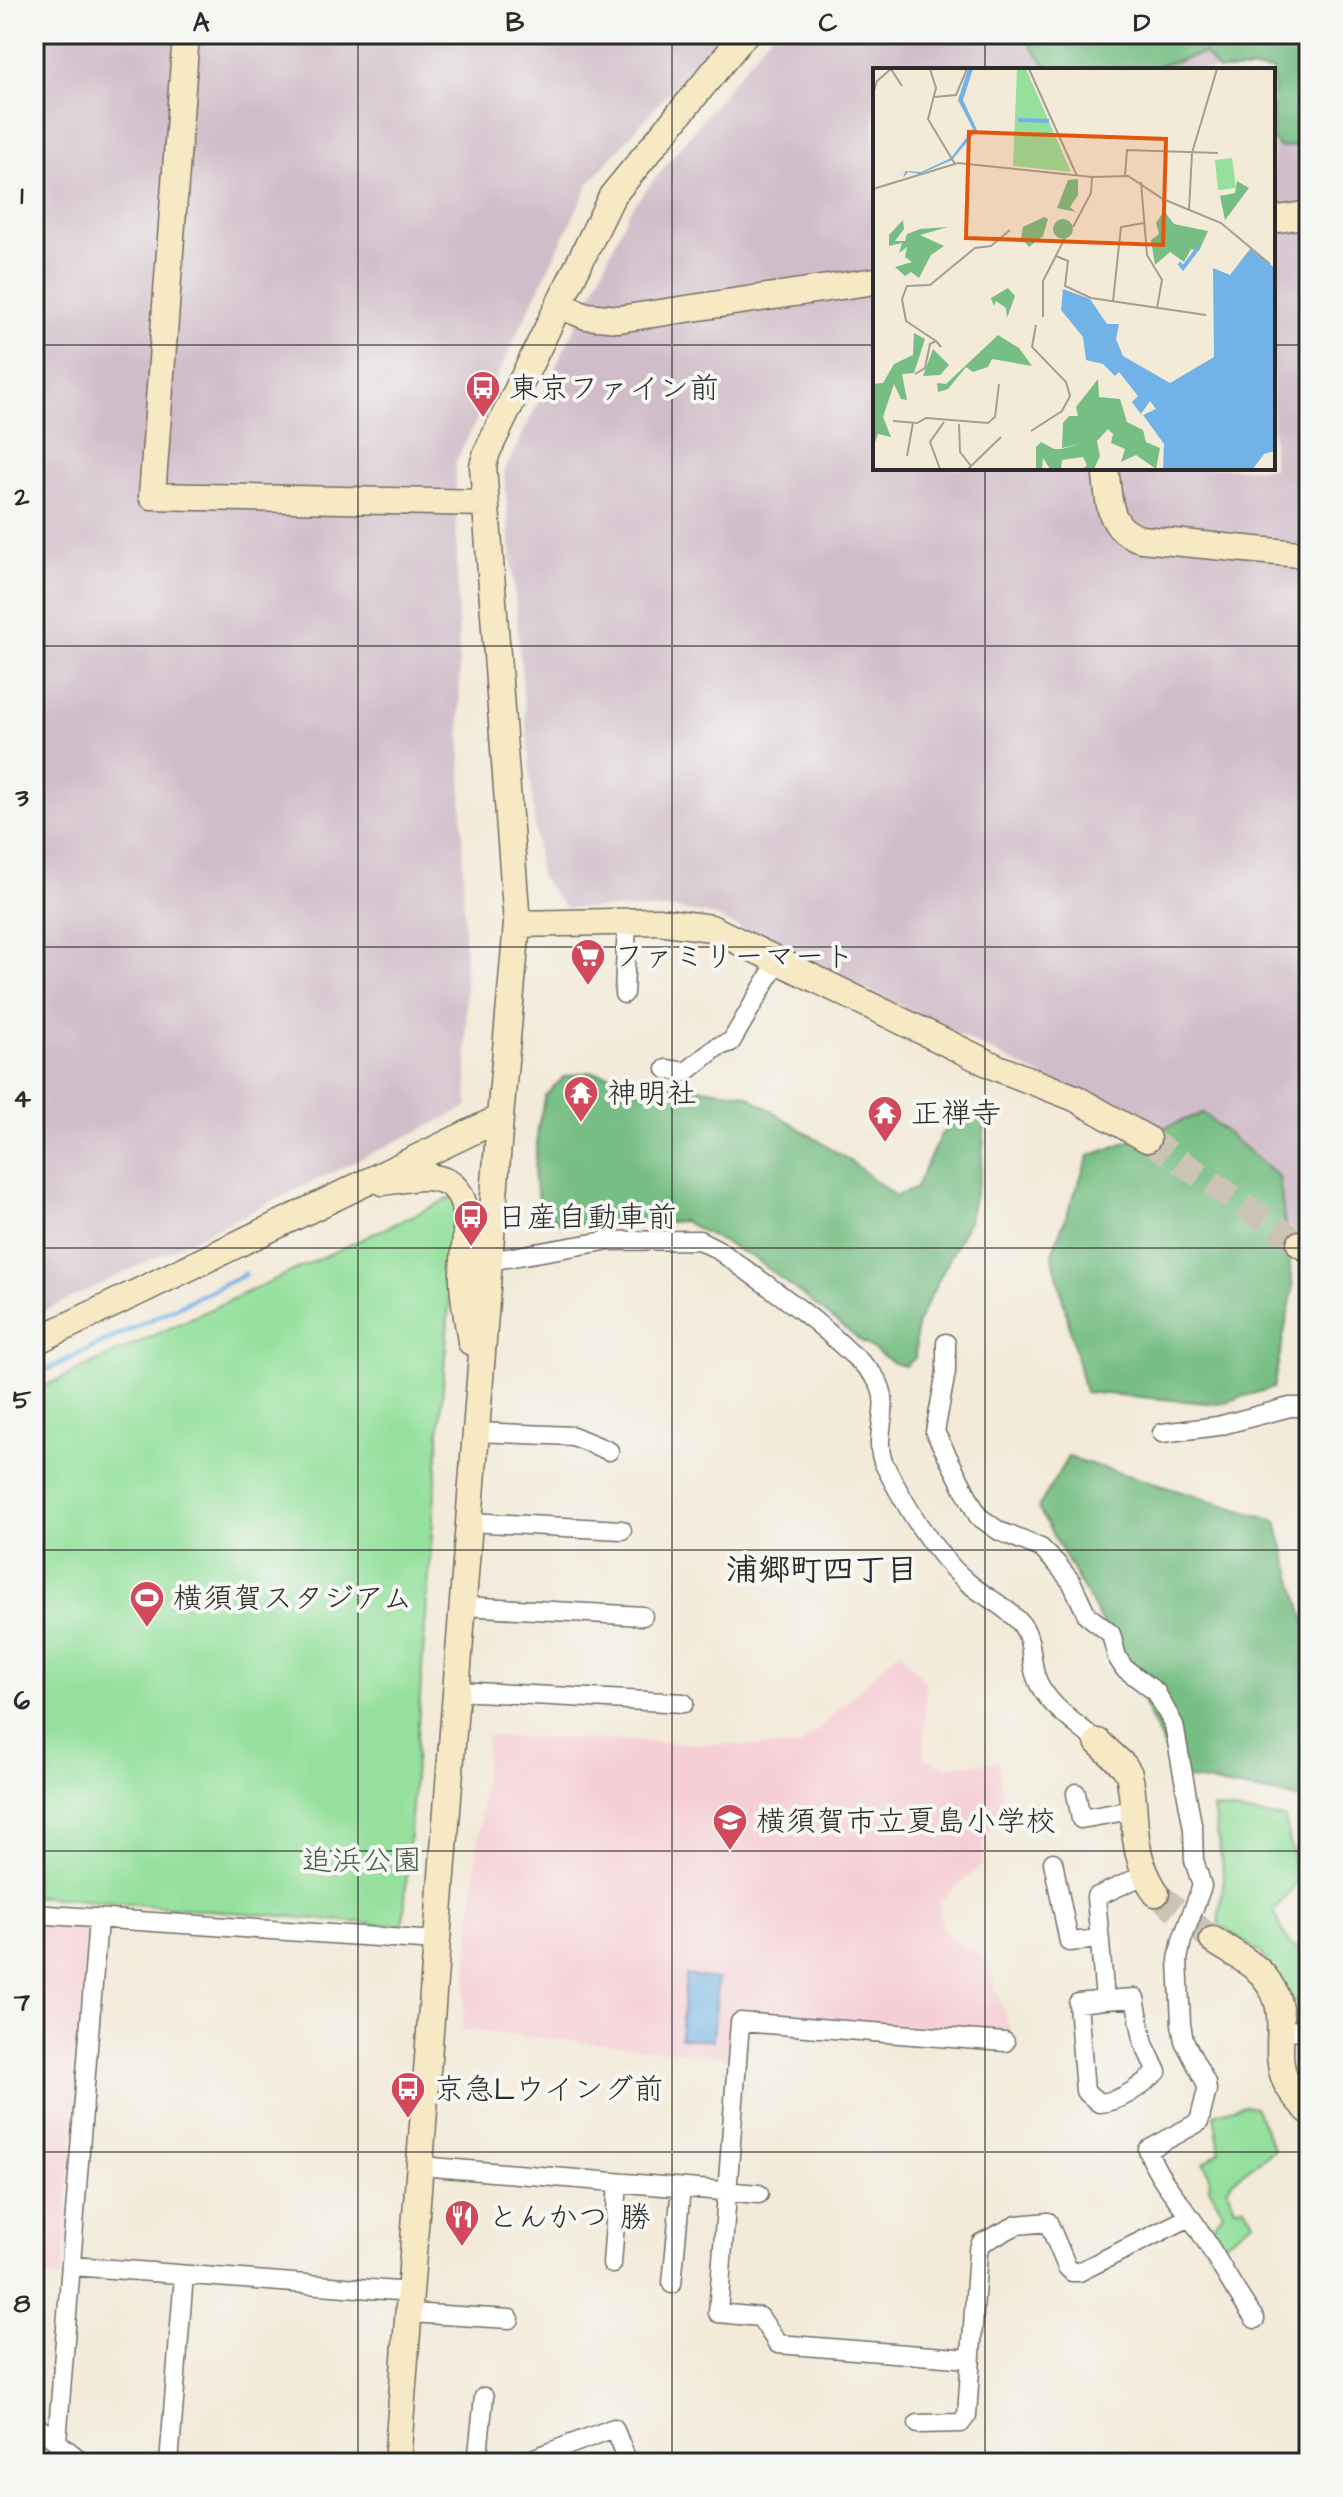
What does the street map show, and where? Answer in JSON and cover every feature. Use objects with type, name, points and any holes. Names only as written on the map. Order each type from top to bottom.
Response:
[{"type":"street","points":[[186,34],[152,496],[485,503]]},
{"type":"street","points":[[397,2463],[517,924],[483,466],[487,452],[612,196],[745,34]]},
{"type":"street","points":[[1275,220],[1309,214]]},
{"type":"street","points":[[559,305],[586,316],[619,319],[873,281]]},
{"type":"street","points":[[1105,470],[1113,520],[1128,535],[1141,539],[1309,555]]},
{"type":"street","points":[[517,924],[658,921],[711,928],[998,1068],[1075,1098],[1147,1139]]},
{"type":"street","points":[[624,994],[627,922]]},
{"type":"street","points":[[666,1069],[686,1072],[717,1047],[731,1042],[779,959]]},
{"type":"street","points":[[34,1342],[500,1118]]},
{"type":"street","points":[[363,1184],[422,1177],[442,1179],[459,1191],[467,1214],[463,1278],[478,1401]]},
{"type":"street","points":[[489,1261],[605,1241],[699,1240],[717,1249],[830,1333],[878,1382],[883,1394],[878,1446],[884,1464],[943,1560],[967,1583],[1022,1625],[1029,1637],[1036,1677],[1043,1690],[1129,1774],[1134,1834],[1150,1884],[1096,1897],[1105,2000]]},
{"type":"street","points":[[946,1343],[946,1372],[935,1432],[978,1516],[999,1531],[1041,1548],[1057,1564],[1072,1583],[1087,1615],[1111,1634],[1117,1657],[1124,1668],[1156,1692],[1174,1725],[1193,1829],[1194,1860],[1202,1886],[1178,1960],[1181,2024],[1184,2041],[1207,2090],[1199,2122],[1148,2150],[1153,2166],[1190,2217],[1255,2319]]},
{"type":"street","points":[[1162,1433],[1218,1426],[1290,1407],[1309,1407]]},
{"type":"street","points":[[476,1432],[573,1436],[609,1451]]},
{"type":"street","points":[[469,1522],[622,1530]]},
{"type":"street","points":[[463,1606],[643,1616]]},
{"type":"street","points":[[456,1691],[684,1703]]},
{"type":"street","points":[[1076,1793],[1081,1819],[1132,1810]]},
{"type":"street","points":[[1053,1862],[1069,1942],[1100,1939]]},
{"type":"street","points":[[34,1914],[436,1941]]},
{"type":"street","points":[[57,2442],[98,1920]]},
{"type":"street","points":[[1213,1940],[1253,1966],[1270,1984],[1277,1999],[1286,2081],[1309,2111]]},
{"type":"street","points":[[1135,1998],[1144,2044],[1157,2072],[1129,2095],[1113,2102],[1099,2103],[1085,2091],[1078,2003],[1105,2000],[1135,1998]]},
{"type":"street","points":[[970,2359],[778,2344],[760,2317],[718,2313],[740,2022],[1005,2042]]},
{"type":"street","points":[[1282,2030],[1309,2031]]},
{"type":"street","points":[[420,2166],[759,2194]]},
{"type":"street","points":[[612,2264],[618,2183]]},
{"type":"street","points":[[672,2284],[681,2188]]},
{"type":"street","points":[[918,2424],[961,2423],[967,2415],[981,2243],[1017,2225],[1048,2222],[1067,2267],[1072,2272],[1079,2272],[1190,2217]]},
{"type":"street","points":[[73,2266],[184,2275],[410,2303],[510,2319]]},
{"type":"street","points":[[169,2463],[184,2275]]},
{"type":"street","points":[[477,2463],[484,2397]]},
{"type":"street","points":[[34,2424],[84,2463]]},
{"type":"street","points":[[521,2463],[614,2428],[628,2463]]},
{"type":"shaded area","points":[[34,34],[720,34],[590,182],[455,464],[468,1107],[34,1316]]},
{"type":"shaded area","points":[[771,34],[1309,34],[1309,1237],[1292,1230],[1119,1114],[715,916],[678,909],[565,908],[539,875],[504,472],[629,211]]},
{"type":"shaded area","name":"横須賀市立夏島小学校","points":[[900,1650],[926,1684],[924,1758],[944,1766],[999,1762],[1004,1812],[984,1839],[983,1864],[939,1901],[942,1925],[953,1942],[986,1957],[1012,2035],[732,2011],[729,2057],[462,2030],[487,1736],[800,1747]]},
{"type":"shaded area","points":[[34,1925],[82,1928],[87,1934],[62,2278],[34,2275]]},
{"type":"green space","points":[[1021,34],[1309,34],[1309,143],[1280,148],[1275,142],[1275,68],[1216,68],[1204,53],[1152,68],[1048,68]]},
{"type":"green space","points":[[589,1072],[745,1094],[849,1160],[895,1196],[915,1189],[940,1136],[967,1108],[985,1123],[981,1171],[968,1222],[917,1323],[915,1358],[905,1366],[894,1363],[756,1259],[683,1221],[598,1227],[560,1224],[541,1207],[534,1180],[538,1127],[545,1096],[564,1077]]},
{"type":"green space","points":[[1203,1113],[1279,1177],[1293,1289],[1273,1388],[1218,1404],[1085,1392],[1052,1253],[1089,1156]]},
{"type":"green space","name":"追浜公園","points":[[457,1195],[403,1926],[34,1896],[34,1391]]},
{"type":"green space","points":[[1068,1457],[1276,1521],[1306,1624],[1309,1625],[1309,1800],[1177,1777],[1133,1678],[1038,1508]]},
{"type":"green space","points":[[1213,1808],[1285,1819],[1298,1881],[1273,1912],[1290,1945],[1309,1952],[1309,2008],[1291,2000],[1261,1953],[1218,1924],[1224,1878]]},
{"type":"green space","points":[[1244,2105],[1255,2107],[1274,2150],[1233,2180],[1227,2189],[1235,2207],[1244,2206],[1254,2221],[1223,2243],[1213,2227],[1223,2212],[1209,2188],[1210,2176],[1204,2163],[1220,2151],[1214,2114]]},
{"type":"water","points":[[686,1975],[718,1979],[713,2040],[680,2038]]},
{"type":"waterway","points":[[34,1376],[245,1274]]},
{"type":"tunnel","points":[[1147,1139],[1300,1244]]},
{"type":"tunnel","points":[[1156,1893],[1213,1940]]},
{"type":"place","name":"東京ファイン前","points":[[483,419]]},
{"type":"place","name":"ファミリーマート","points":[[588,987]]},
{"type":"place","name":"神明社","points":[[581,1124]]},
{"type":"place","name":"正禅寺","points":[[885,1144]]},
{"type":"place","name":"日産自動車前","points":[[471,1248]]},
{"type":"place","name":"横須賀スタジアム","points":[[147,1629]]},
{"type":"place","name":"横須賀市立夏島小学校","points":[[730,1852]]},
{"type":"place","name":"京急Lウイング前","points":[[408,2120]]},
{"type":"place","name":"とんかつ 勝","points":[[462,2248]]},
{"type":"district","name":"浦郷町四丁目","points":[[822,1569]]}]
